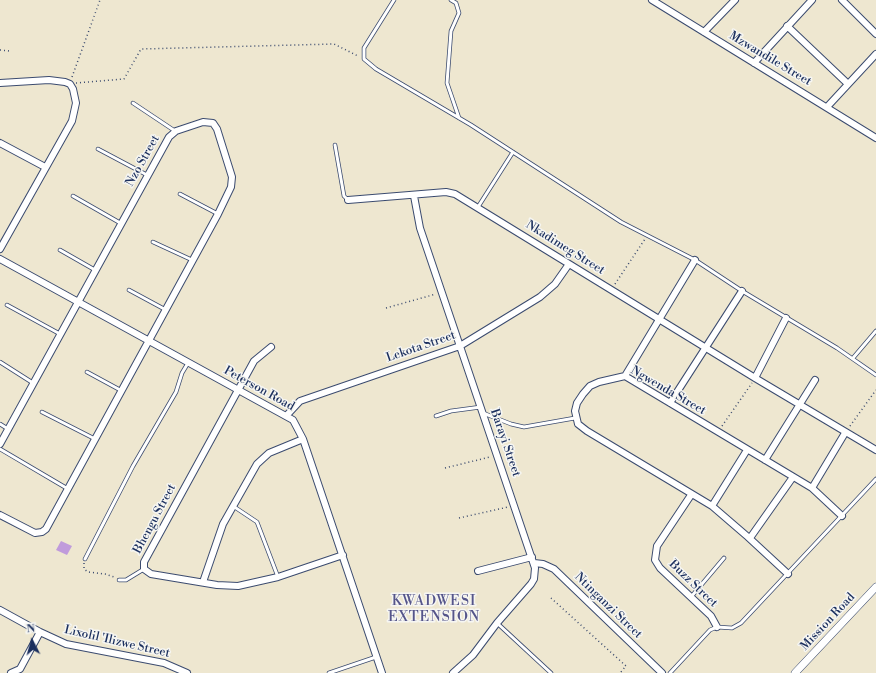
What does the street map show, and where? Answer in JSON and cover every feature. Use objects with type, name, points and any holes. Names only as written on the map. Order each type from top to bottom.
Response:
[{"type":"street","name":"Mzwandile Street","points":[[652,0],[662,2],[704,32],[876,138]]},
{"type":"street","points":[[704,32],[735,0]]},
{"type":"street","points":[[754,63],[812,0]]},
{"type":"street","points":[[842,0],[876,34]]},
{"type":"street","points":[[787,26],[848,84]]},
{"type":"street","points":[[827,107],[876,54]]},
{"type":"street","points":[[0,83],[49,80],[70,84],[75,93],[75,111],[72,121],[0,249]]},
{"type":"street","name":"Nzo Street","points":[[0,444],[169,137],[176,131],[207,122],[213,124],[218,129],[232,177],[231,187],[218,214],[122,391],[68,489],[42,532],[35,534],[30,532],[0,515]]},
{"type":"street","points":[[0,143],[45,167]]},
{"type":"street","name":"Nkadimeg Street","points":[[348,200],[450,192],[478,207],[755,378],[876,450]]},
{"type":"street","name":"Barayi Street","points":[[414,196],[420,228],[533,560],[535,573],[531,584],[497,623],[473,655],[453,673]]},
{"type":"street","name":"Peterson Road","points":[[0,259],[287,415],[298,427],[303,439],[382,673]]},
{"type":"street","points":[[625,376],[695,260]]},
{"type":"street","name":"Lekota Street","points":[[287,415],[300,400],[460,346],[545,294],[555,284],[569,264]]},
{"type":"street","points":[[670,403],[707,348],[742,291]]},
{"type":"street","points":[[755,378],[786,318]]},
{"type":"street","name":"Bhengu Street","points":[[271,347],[256,357],[144,562],[144,569],[151,574],[238,586],[258,583],[342,555]]},
{"type":"street","name":"Ngwenda Street","points":[[576,418],[577,403],[590,386],[610,378],[625,376],[812,488],[842,516]]},
{"type":"street","points":[[765,460],[815,380]]},
{"type":"street","points":[[576,418],[578,424],[587,431],[691,495],[712,506],[750,538],[788,574]]},
{"type":"street","points":[[812,488],[845,432]]},
{"type":"street","points":[[203,582],[219,533],[257,464],[269,453],[303,439]]},
{"type":"street","points":[[712,506],[747,450]]},
{"type":"street","points":[[750,538],[792,477]]},
{"type":"street","name":"Buzz Street","points":[[691,495],[657,546],[654,556],[656,564],[711,616],[717,627]]},
{"type":"street","points":[[478,571],[533,560]]},
{"type":"street","name":"Ntinganzi Street","points":[[533,560],[554,569],[662,673]]},
{"type":"street","name":"Mission Road","points":[[796,673],[876,586]]},
{"type":"street","name":"Lixolil 'Ilizwe Street","points":[[0,610],[40,632],[74,646],[164,663],[187,673]]},
{"type":"street","points":[[11,673],[19,671],[40,632]]},
{"type":"lane","points":[[394,0],[364,48],[364,59],[376,69],[459,118],[626,225],[695,260],[742,291],[853,358],[876,375]]},
{"type":"lane","points":[[451,0],[456,3],[459,13],[451,31],[447,83],[459,118]]},
{"type":"lane","points":[[134,103],[176,131]]},
{"type":"lane","points":[[335,145],[344,196],[348,200]]},
{"type":"lane","points":[[98,149],[147,175]]},
{"type":"lane","points":[[478,207],[513,152]]},
{"type":"lane","points":[[180,194],[218,214]]},
{"type":"lane","points":[[74,196],[122,224]]},
{"type":"lane","points":[[153,242],[192,260]]},
{"type":"lane","points":[[60,250],[96,271]]},
{"type":"lane","points":[[129,290],[166,310]]},
{"type":"lane","points":[[7,305],[60,334]]},
{"type":"lane","points":[[853,358],[876,331]]},
{"type":"lane","points":[[85,559],[133,466],[176,392],[182,373],[188,361]]},
{"type":"lane","points":[[0,362],[33,383]]},
{"type":"lane","points":[[87,372],[122,391]]},
{"type":"lane","points":[[436,416],[451,411],[482,410],[511,424],[524,427],[576,418]]},
{"type":"lane","points":[[42,412],[95,439]]},
{"type":"lane","points":[[0,424],[8,429]]},
{"type":"lane","points":[[0,449],[68,489]]},
{"type":"lane","points":[[670,673],[706,634],[717,627],[732,628],[741,623],[876,479]]},
{"type":"lane","points":[[233,506],[257,522],[278,577]]},
{"type":"lane","points":[[692,597],[724,558]]},
{"type":"lane","points":[[119,580],[126,580],[144,569]]},
{"type":"lane","points":[[497,623],[551,673]]},
{"type":"lane","points":[[329,673],[377,657]]},
{"type":"path","points":[[100,0],[70,84],[124,79],[141,49],[334,44],[364,59]]},
{"type":"path","points":[[0,50],[10,51]]},
{"type":"path","points":[[612,289],[648,235]]},
{"type":"path","points":[[386,308],[441,292]]},
{"type":"path","points":[[717,432],[755,378]]},
{"type":"path","points":[[845,432],[876,390]]},
{"type":"path","points":[[445,468],[497,455]]},
{"type":"path","points":[[459,518],[514,505]]},
{"type":"path","points":[[85,559],[83,565],[84,569],[88,572],[105,574],[119,580]]},
{"type":"path","points":[[551,598],[626,666],[620,673]]},
{"type":"building","points":[[61,541],[72,546],[67,555],[56,550]]},
{"type":"district","name":"KWADWESI EXTENSION","points":[[434,610]]}]
